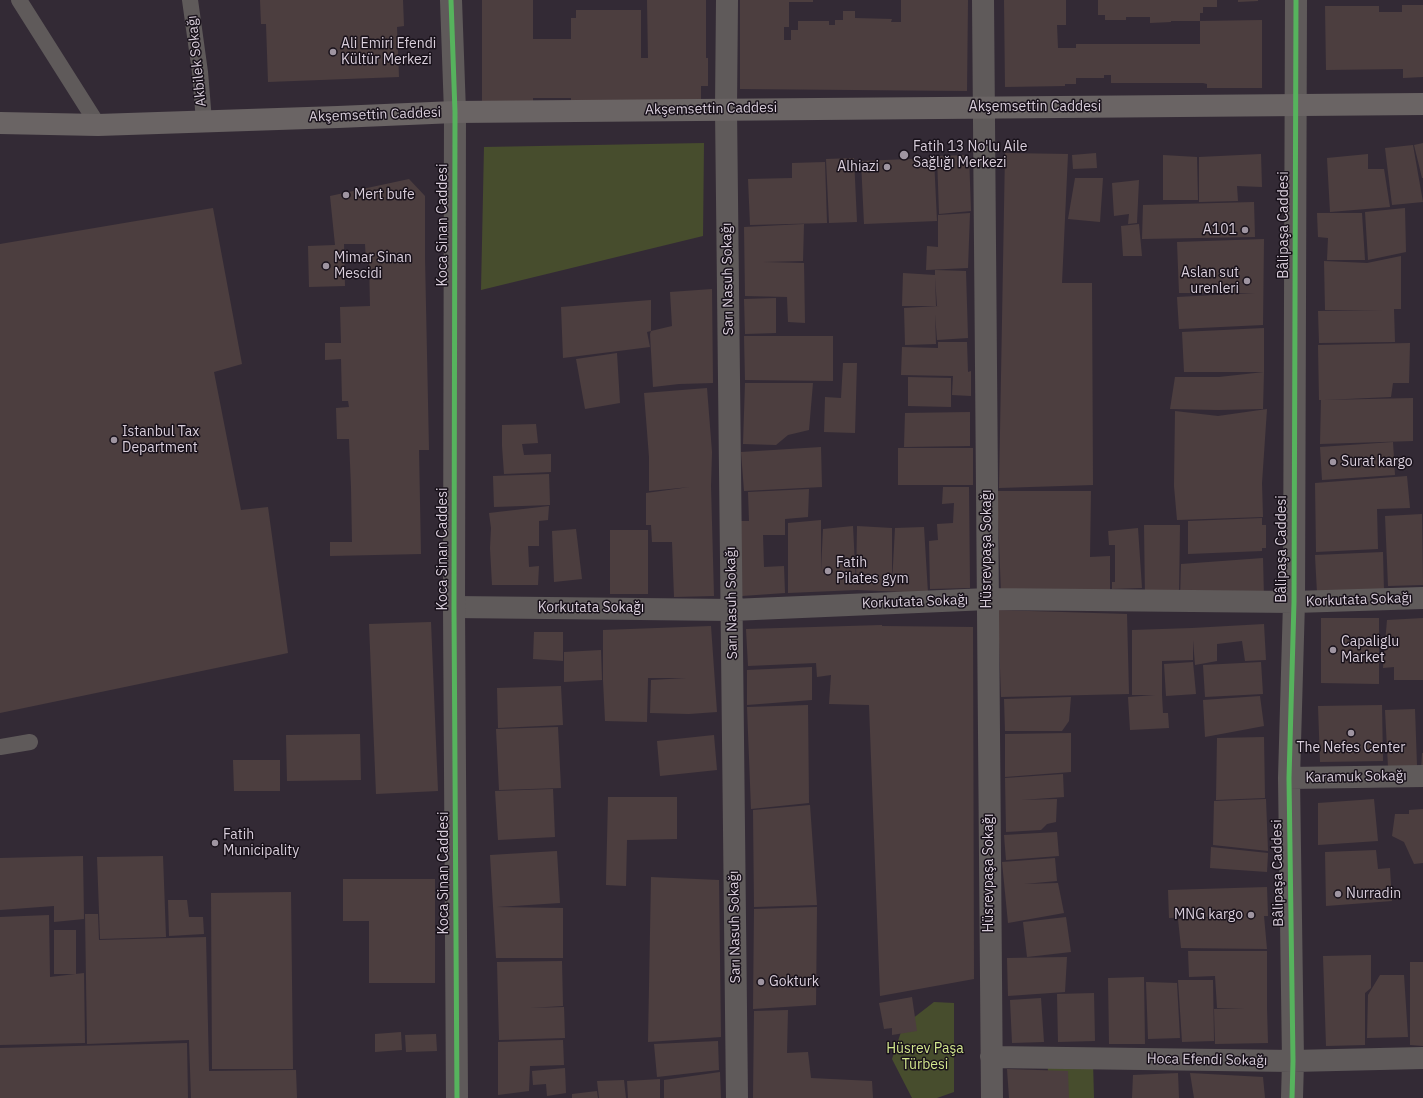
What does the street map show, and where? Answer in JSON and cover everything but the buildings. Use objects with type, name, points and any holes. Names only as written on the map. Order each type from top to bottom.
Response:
[{"type":"main road","name":"Akşemsettin Caddesi","points":[[0,122],[98,125],[338,118],[455,112],[1423,104]]},
{"type":"street","name":"Koca Sinan Caddesi","points":[[451,0],[455,112],[454,608],[457,1098]]},
{"type":"street","name":"Sarı Nasuh Sokağı","points":[[726,0],[737,1098]]},
{"type":"street","name":"Hüsrevpaşa Sokağı","points":[[983,0],[992,1098]]},
{"type":"street","name":"Bâlipaşa Caddesi","points":[[1292,1098],[1293,1061],[1289,778],[1294,602],[1296,0]]},
{"type":"street","name":"Korkutata Sokağı","points":[[454,608],[732,610],[988,599],[1294,602],[1423,598]]},
{"type":"street","name":"Karamuk Sokağı","points":[[1289,778],[1423,776]]},
{"type":"street","name":"Hoca Efendi Sokağı","points":[[991,1057],[1293,1061],[1423,1058]]},
{"type":"lane","points":[[19,0],[98,125]]},
{"type":"lane","name":"Akbilek Sokağı","points":[[190,0],[200,72],[204,122]]},
{"type":"lane","points":[[0,747],[30,742]]},
{"type":"green space","points":[[704,143],[703,236],[481,290],[484,147]]},
{"type":"green space","name":"Hüsrev Paşa Türbesi","points":[[934,1002],[954,1003],[954,1092],[937,1098],[912,1098],[892,1059],[903,1026]]},
{"type":"green space","points":[[1093,1062],[1094,1098],[1047,1098],[1048,1064]]},
{"type":"cycle path","points":[[451,0],[455,112],[454,607],[457,1098]]},
{"type":"cycle path","points":[[1292,1098],[1293,1061],[1289,778],[1294,602],[1296,0]]},
{"type":"place","name":"Ali Emiri Efendi Kültür Merkezi","points":[[333,52]]},
{"type":"place","name":"Fatih 13 No'lu Aile Sağlığı Merkezi","points":[[904,155]]},
{"type":"place","name":"Alhiazi","points":[[887,167]]},
{"type":"place","name":"Mert bufe","points":[[346,195]]},
{"type":"place","name":"A101","points":[[1245,230]]},
{"type":"place","name":"Mimar Sinan Mescidi","points":[[326,266]]},
{"type":"place","name":"Aslan sut urenleri","points":[[1247,281]]},
{"type":"place","name":"Istanbul Tax Department","points":[[114,440]]},
{"type":"place","name":"Surat kargo","points":[[1333,462]]},
{"type":"place","name":"Fatih Pilates gym","points":[[828,571]]},
{"type":"place","name":"Capaliglu Market","points":[[1333,650]]},
{"type":"place","name":"The Nefes Center","points":[[1351,733]]},
{"type":"place","name":"Fatih Municipality","points":[[215,843]]},
{"type":"place","name":"Nurradin","points":[[1338,894]]},
{"type":"place","name":"MNG kargo","points":[[1251,915]]},
{"type":"place","name":"Gokturk","points":[[761,982]]}]
